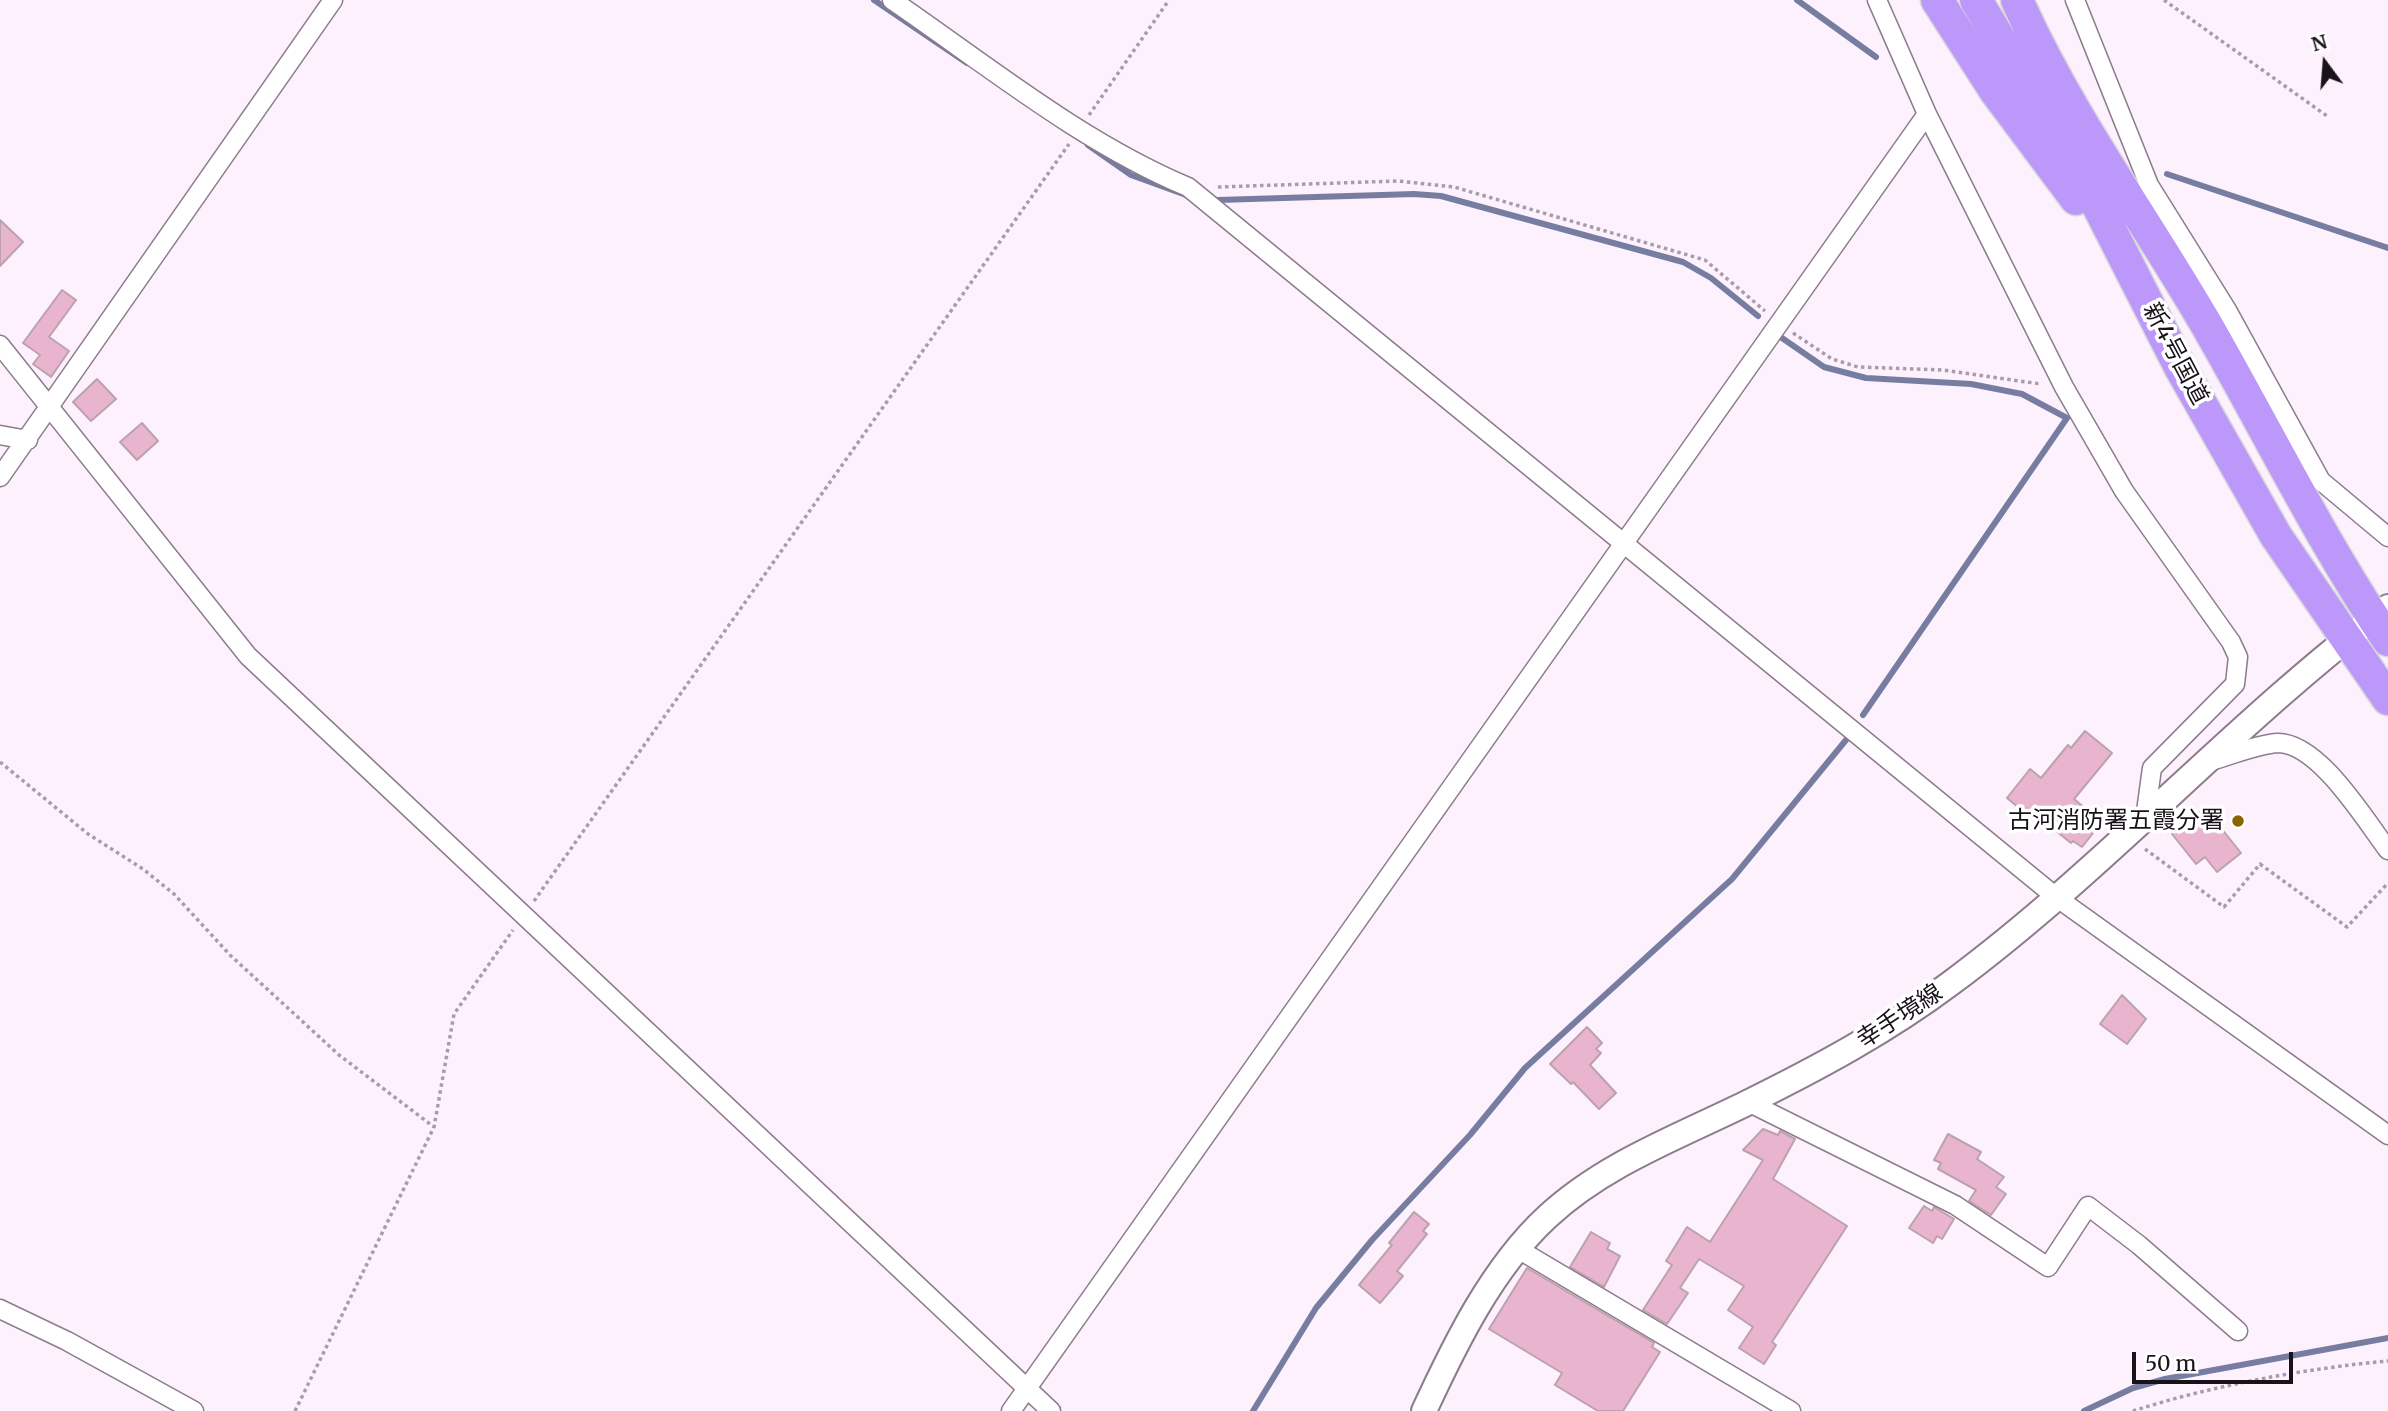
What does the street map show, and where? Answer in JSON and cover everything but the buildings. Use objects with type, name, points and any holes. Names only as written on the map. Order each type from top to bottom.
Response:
[{"type":"highway","points":[[1937,0],[1996,92],[2136,279]]},
{"type":"highway","name":"新4号国道","points":[[1976,0],[2064,143],[2232,460],[2276,536],[2388,699]]},
{"type":"highway","name":"新4号国道","points":[[2017,0],[2058,81],[2383,622]]},
{"type":"highway","points":[[2038,0],[2094,111],[2119,181]]},
{"type":"main road","name":"幸手境線","points":[[1424,1411],[1447,1361],[1518,1249],[1545,1219],[1577,1192],[1630,1159],[1852,1048],[1959,977],[2056,897],[2136,827],[2203,763],[2347,640],[2383,622]]},
{"type":"street","points":[[0,477],[334,0]]},
{"type":"street","points":[[892,0],[1140,167],[1188,187],[2056,897],[2388,1135]]},
{"type":"street","points":[[1877,0],[1927,114],[2064,387],[2124,491],[2231,642],[2238,657],[2235,684],[2152,768],[2136,827]]},
{"type":"street","points":[[2075,0],[2148,184],[2228,310],[2321,481],[2388,537]]},
{"type":"street","points":[[1011,1411],[1777,322],[1927,114]]},
{"type":"street","points":[[0,345],[248,656],[1051,1411]]},
{"type":"street","points":[[0,435],[27,440]]},
{"type":"street","points":[[2203,763],[2278,743],[2301,749],[2320,764],[2388,850]]},
{"type":"street","points":[[1748,1102],[1955,1205],[2048,1267],[2088,1206],[2238,1331]]},
{"type":"street","points":[[1518,1249],[1791,1411]]},
{"type":"street","points":[[0,1309],[67,1341],[194,1411]]},
{"type":"path","points":[[295,1411],[433,1126],[454,1013],[1169,0]]},
{"type":"path","points":[[2164,0],[2327,116]]},
{"type":"path","points":[[1188,187],[1287,187],[1398,181],[1454,187],[1705,260],[1777,322],[1832,359],[1858,367],[1943,370],[2064,387]]},
{"type":"path","points":[[0,762],[88,834],[143,869],[174,894],[230,954],[339,1055],[433,1126]]},
{"type":"path","points":[[2136,827],[2224,907],[2260,864],[2347,927],[2388,883]]},
{"type":"path","points":[[2133,1411],[2165,1401],[2278,1377],[2388,1361]]},
{"type":"waterway","points":[[874,0],[967,63]]},
{"type":"waterway","points":[[1797,0],[1876,57]]},
{"type":"waterway","points":[[1088,145],[1131,175],[1186,195]]},
{"type":"waterway","points":[[2167,174],[2388,248]]},
{"type":"waterway","points":[[1218,200],[1414,194],[1441,196],[1683,262],[1711,278],[1758,316]]},
{"type":"waterway","points":[[1782,338],[1824,367],[1866,378],[1971,384],[2022,394],[2067,418],[1863,715]]},
{"type":"waterway","points":[[1253,1411],[1316,1308],[1372,1240],[1470,1135],[1525,1068],[1732,879],[1846,740]]},
{"type":"waterway","points":[[2084,1411],[2133,1388],[2165,1379],[2388,1338]]},
{"type":"place","name":"古河消防署五霞分署","points":[[2238,821]]}]
